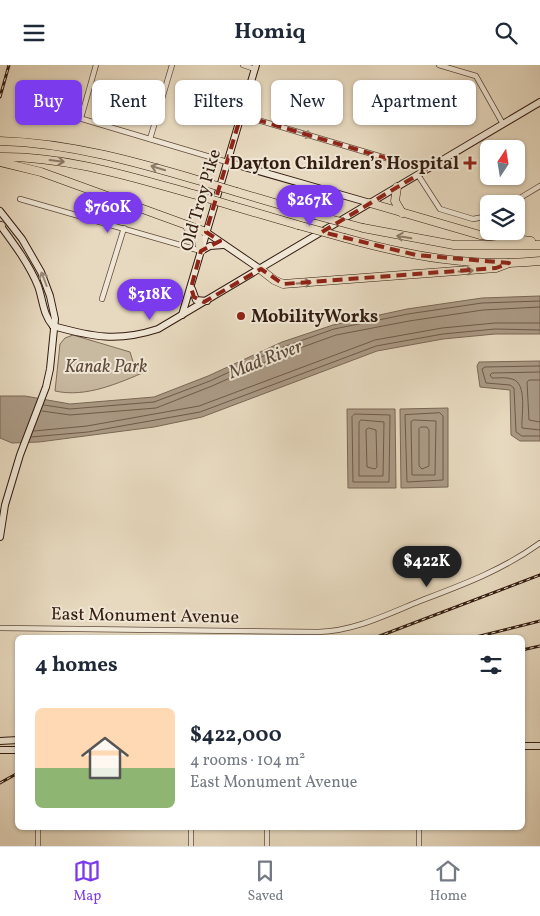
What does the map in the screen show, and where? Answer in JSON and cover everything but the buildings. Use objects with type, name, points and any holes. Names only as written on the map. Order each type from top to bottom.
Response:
[{"type":"highway","points":[[0,141],[71,148],[103,154],[363,228],[454,245],[540,244]]},
{"type":"highway","points":[[4,159],[76,164],[126,175],[345,238],[416,255],[509,263],[540,261]]},
{"type":"highway","points":[[4,159],[206,232]]},
{"type":"highway","points":[[397,187],[395,201],[402,213]]},
{"type":"highway","points":[[370,203],[480,235],[540,244]]},
{"type":"highway","points":[[183,223],[198,235],[201,251]]},
{"type":"highway","points":[[260,269],[274,280],[283,284],[496,268],[509,263]]},
{"type":"main road","name":"Old Troy Pike","points":[[252,80],[256,67]]},
{"type":"main road","points":[[0,225],[34,277],[41,295],[46,319],[52,326],[91,336],[134,337],[158,329],[208,301],[540,102]]},
{"type":"main road","name":"Old Troy Pike","points":[[182,315],[238,125]]},
{"type":"main road","points":[[227,162],[370,203]]},
{"type":"main road","points":[[0,211],[22,239],[41,272],[55,319],[52,326],[53,347],[46,387],[20,455],[7,498],[0,537]]},
{"type":"main road","points":[[206,232],[260,269]]},
{"type":"main road","points":[[201,251],[218,244],[226,245]]},
{"type":"main road","points":[[191,288],[196,300],[208,301]]},
{"type":"main road","points":[[0,741],[15,741]]},
{"type":"main road","points":[[525,746],[540,746]]},
{"type":"main road","points":[[0,750],[15,750]]},
{"type":"street","points":[[82,114],[96,65]]},
{"type":"street","points":[[150,139],[172,65]]},
{"type":"street","points":[[243,65],[256,67]]},
{"type":"street","points":[[439,65],[476,76],[503,124]]},
{"type":"street","points":[[82,118],[227,162]]},
{"type":"street","points":[[261,121],[426,170]]},
{"type":"street","points":[[418,175],[440,209],[473,219],[480,218]]},
{"type":"street","points":[[525,195],[540,186]]},
{"type":"street","points":[[20,199],[201,251]]},
{"type":"street","points":[[102,299],[124,228]]},
{"type":"street","name":"East Monument Avenue","points":[[0,628],[318,632],[340,630],[371,621],[487,575],[540,543]]},
{"type":"street","points":[[38,830],[38,846]]},
{"type":"street","points":[[191,830],[191,846]]},
{"type":"street","points":[[266,830],[267,846]]},
{"type":"street","points":[[419,830],[419,846]]},
{"type":"highlighted area","points":[[241,115],[426,170],[322,232],[416,255],[509,263],[496,268],[283,284],[261,269],[204,302],[194,297],[191,288],[201,251],[220,241],[206,232]]},
{"type":"green space","name":"Kanak Park","points":[[73,335],[130,352],[135,368],[147,371],[90,391],[67,393],[55,391],[60,344],[65,338]]},
{"type":"water","name":"Mad River","points":[[540,296],[540,334],[495,334],[443,339],[377,351],[202,417],[154,427],[39,442],[12,443],[0,438],[0,396],[25,396],[70,404],[154,397],[208,376],[282,342],[333,325],[407,309],[482,298]]},
{"type":"water","points":[[540,361],[540,441],[520,441],[511,435],[510,390],[480,387],[477,366],[479,362]]},
{"type":"water","points":[[448,408],[448,487],[401,488],[400,409]]},
{"type":"water","points":[[347,409],[395,409],[396,488],[348,488]]},
{"type":"railway","points":[[0,97],[9,65]]},
{"type":"railway","points":[[382,635],[540,575]]},
{"type":"railway","points":[[484,635],[540,621]]},
{"type":"railway","points":[[525,649],[540,646]]},
{"type":"railway","points":[[0,783],[15,775]]},
{"type":"place","name":"Dayton Children’s Hospital","points":[[470,163]]},
{"type":"place","name":"MobilityWorks","points":[[241,316]]}]
